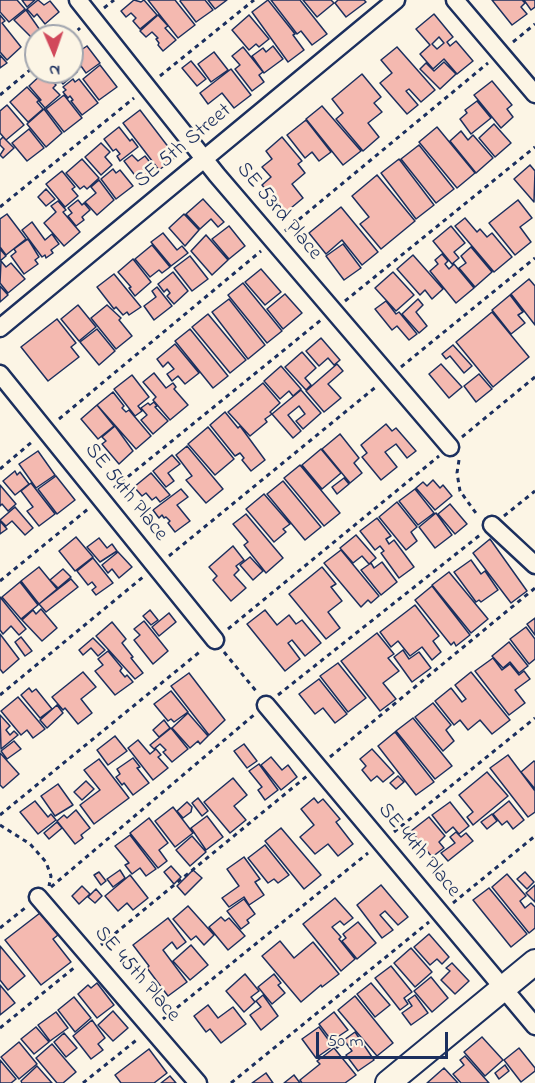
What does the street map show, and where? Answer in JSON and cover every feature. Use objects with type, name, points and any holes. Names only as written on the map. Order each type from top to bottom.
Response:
[{"type":"street","name":"SE 53rd Place","points":[[78,0],[204,159],[450,447]]},
{"type":"street","name":"SE 5th Street","points":[[0,328],[396,0]]},
{"type":"street","points":[[455,0],[535,94]]},
{"type":"street","name":"SE 54th Place","points":[[0,374],[214,640]]},
{"type":"street","points":[[492,525],[535,565]]},
{"type":"street","name":"SE 44th Place","points":[[266,705],[535,1026]]},
{"type":"street","name":"SE 45th Place","points":[[44,893],[89,955],[198,1083]]},
{"type":"street","points":[[388,1083],[535,962]]},
{"type":"path","points":[[0,207],[254,0]]},
{"type":"path","points":[[0,95],[24,75]]},
{"type":"path","points":[[0,581],[535,147]]},
{"type":"path","points":[[0,695],[535,258]]},
{"type":"path","points":[[0,815],[535,377]]},
{"type":"path","points":[[450,447],[459,461],[457,473],[460,491],[476,514],[492,525]]},
{"type":"path","points":[[0,1028],[535,588]]},
{"type":"path","points":[[214,640],[266,705]]},
{"type":"path","points":[[83,1083],[535,718]]},
{"type":"path","points":[[0,825],[30,844],[46,862],[51,876],[44,893]]},
{"type":"path","points":[[231,1083],[535,836]]},
{"type":"building","points":[[0,0],[17,0],[25,9],[9,22],[0,12]]},
{"type":"building","points":[[22,0],[35,0],[27,7]]},
{"type":"building","points":[[38,0],[44,5],[50,1],[59,12],[45,24],[37,14],[34,17],[27,9]]},
{"type":"building","points":[[134,0],[141,2],[144,0],[157,15],[140,29],[133,21],[136,18],[131,13],[126,17],[121,11]]},
{"type":"building","points":[[148,0],[175,0],[195,25],[178,38]]},
{"type":"building","points":[[181,0],[205,0],[213,10],[196,22]]},
{"type":"building","points":[[208,0],[227,0],[215,9]]},
{"type":"building","points":[[268,0],[295,34],[293,35],[304,50],[288,62],[252,12]]},
{"type":"building","points":[[271,0],[300,0],[327,34],[312,45],[301,31],[297,34]]},
{"type":"building","points":[[303,0],[331,0],[334,3],[317,17]]},
{"type":"building","points":[[338,0],[364,0],[366,2],[346,17],[335,3]]},
{"type":"building","points":[[492,0],[522,0],[525,3],[521,7],[527,14],[512,25]]},
{"type":"building","points":[[524,0],[535,0],[535,7],[531,10]]},
{"type":"building","points":[[26,10],[36,24],[24,24],[24,30],[14,20]]},
{"type":"building","points":[[434,14],[453,37],[447,42],[450,46],[456,41],[473,61],[457,74],[444,59],[433,69],[420,54],[430,45],[416,29]],"holes":[[[439,37],[444,43],[437,49],[432,44]]]},
{"type":"building","points":[[0,15],[5,21],[2,23],[21,47],[7,60],[0,52]]},
{"type":"building","points":[[158,15],[168,26],[165,28],[176,40],[163,51],[158,45],[156,39],[158,38],[152,32],[146,37],[140,31]]},
{"type":"building","points":[[249,15],[269,39],[259,47],[256,44],[249,50],[232,30]]},
{"type":"building","points":[[87,46],[100,63],[86,73],[84,70],[84,48]]},
{"type":"building","points":[[273,46],[283,59],[264,73],[252,56],[263,48],[266,52]]},
{"type":"building","points":[[243,47],[263,72],[259,75],[264,82],[252,91],[235,69],[240,65],[232,56]]},
{"type":"building","points":[[397,47],[435,90],[421,102],[409,89],[406,91],[418,105],[407,114],[380,83],[392,73],[381,60]]},
{"type":"building","points":[[214,52],[228,70],[211,82],[198,64]]},
{"type":"building","points":[[0,55],[7,63],[0,68]]},
{"type":"building","points":[[191,61],[206,79],[197,86],[182,68]]},
{"type":"building","points":[[444,62],[456,74],[440,89],[420,69],[426,63],[434,71]]},
{"type":"building","points":[[100,65],[117,87],[99,100],[84,78]]},
{"type":"building","points":[[231,69],[251,95],[234,108],[222,93],[208,104],[200,93]]},
{"type":"building","points":[[362,74],[381,97],[374,103],[382,112],[368,123],[379,137],[363,151],[336,119],[343,113],[332,99]]},
{"type":"building","points":[[492,81],[512,105],[507,109],[513,117],[501,128],[474,95]]},
{"type":"building","points":[[31,84],[55,84],[53,88],[60,95],[45,108],[29,86]]},
{"type":"building","points":[[67,84],[83,84],[98,103],[82,115],[71,101],[73,100],[70,96],[68,98],[63,92],[66,90],[63,87]]},
{"type":"building","points":[[27,87],[39,100],[37,102],[43,109],[28,122],[10,102]]},
{"type":"building","points":[[64,95],[82,118],[64,132],[46,109]]},
{"type":"building","points":[[477,101],[491,118],[471,134],[460,119],[467,113],[465,110]]},
{"type":"building","points":[[7,105],[24,125],[6,140],[0,133],[0,111]]},
{"type":"building","points":[[322,106],[361,151],[343,165],[306,119]]},
{"type":"building","points":[[44,109],[62,133],[46,147],[27,124]]},
{"type":"building","points":[[140,110],[176,157],[159,170],[123,123]]},
{"type":"building","points":[[306,120],[331,152],[319,161],[312,152],[305,158],[287,135]]},
{"type":"building","points":[[494,124],[511,143],[495,157],[479,138]]},
{"type":"building","points":[[119,127],[138,147],[120,161],[117,156],[120,154],[116,149],[113,151],[104,139]]},
{"type":"building","points":[[437,127],[475,173],[457,188],[419,142]]},
{"type":"building","points":[[29,129],[44,148],[27,161],[12,143]]},
{"type":"building","points":[[461,131],[468,140],[473,135],[493,158],[476,173],[450,141]]},
{"type":"building","points":[[3,137],[14,148],[3,158],[0,155],[4,149],[0,145],[0,140]]},
{"type":"building","points":[[282,137],[302,161],[298,164],[305,173],[292,184],[303,198],[285,213],[262,185],[271,177],[262,167],[272,159],[266,151]]},
{"type":"building","points":[[101,143],[110,152],[105,157],[112,165],[101,175],[85,157]]},
{"type":"building","points":[[419,145],[454,189],[436,203],[401,159]]},
{"type":"building","points":[[132,155],[138,161],[145,156],[156,170],[140,182],[124,161]]},
{"type":"building","points":[[82,159],[99,178],[87,189],[84,186],[80,189],[66,173]]},
{"type":"building","points":[[399,159],[434,205],[416,219],[381,173]]},
{"type":"building","points":[[530,165],[535,171],[534,202],[514,179]]},
{"type":"building","points":[[113,169],[116,173],[120,170],[133,186],[116,199],[101,179]]},
{"type":"building","points":[[62,171],[75,187],[72,189],[78,196],[65,207],[46,184]]},
{"type":"building","points":[[377,175],[415,221],[381,249],[360,224],[369,217],[352,196]]},
{"type":"building","points":[[99,180],[114,200],[97,215],[85,202],[96,193],[91,187]]},
{"type":"building","points":[[46,189],[55,199],[46,206],[38,197]]},
{"type":"building","points":[[203,199],[224,222],[218,227],[211,219],[200,229],[186,214]]},
{"type":"building","points":[[78,200],[90,210],[82,217],[84,220],[76,226],[68,216],[72,213],[68,208]]},
{"type":"building","points":[[518,200],[532,218],[520,227],[531,242],[515,255],[489,223]]},
{"type":"building","points":[[58,201],[66,210],[63,212],[80,232],[64,246],[44,223],[56,212],[51,206]]},
{"type":"building","points":[[341,207],[378,252],[362,265],[342,240],[326,254],[309,233]]},
{"type":"building","points":[[7,214],[26,239],[6,255],[0,247],[0,219]]},
{"type":"building","points":[[184,214],[199,230],[185,246],[169,228]]},
{"type":"building","points":[[465,218],[477,232],[480,229],[487,237],[492,233],[512,257],[494,272],[455,226]]},
{"type":"building","points":[[32,222],[45,240],[52,234],[59,244],[46,258],[45,255],[42,257],[22,230]]},
{"type":"building","points":[[229,226],[245,246],[229,259],[212,239]]},
{"type":"building","points":[[451,226],[465,243],[454,252],[459,258],[452,264],[433,241]]},
{"type":"building","points":[[163,233],[177,250],[182,246],[188,253],[171,266],[151,242]]},
{"type":"building","points":[[206,235],[228,260],[212,275],[191,251]]},
{"type":"building","points":[[28,239],[39,257],[35,260],[38,264],[24,274],[11,256],[16,252],[14,249]]},
{"type":"building","points":[[343,244],[361,268],[344,280],[326,256]]},
{"type":"building","points":[[152,245],[170,267],[162,273],[159,270],[150,277],[135,259]]},
{"type":"building","points":[[471,247],[492,272],[475,287],[459,268],[466,263],[461,256]]},
{"type":"building","points":[[0,249],[6,256],[0,261]]},
{"type":"building","points":[[442,254],[448,261],[445,264],[449,269],[454,264],[474,288],[456,303],[430,271],[438,264],[435,260]]},
{"type":"building","points":[[413,255],[443,289],[432,299],[425,290],[420,295],[397,269]]},
{"type":"building","points":[[190,256],[208,279],[192,291],[174,268]]},
{"type":"building","points":[[133,259],[151,282],[135,296],[129,288],[131,287],[118,272]]},
{"type":"building","points":[[1,261],[6,267],[11,263],[25,279],[8,293],[0,283]]},
{"type":"building","points":[[261,269],[281,292],[265,305],[245,282]]},
{"type":"building","points":[[173,272],[188,291],[174,304],[167,296],[170,293],[167,289],[164,292],[158,284]]},
{"type":"building","points":[[393,272],[414,295],[396,311],[375,288]]},
{"type":"building","points":[[114,274],[141,307],[129,315],[127,312],[123,315],[116,307],[114,309],[97,287]]},
{"type":"building","points":[[529,279],[535,286],[535,325],[511,294]]},
{"type":"building","points":[[243,283],[282,331],[267,343],[228,295]]},
{"type":"building","points":[[0,286],[8,295],[0,302]]},
{"type":"building","points":[[157,287],[172,306],[154,320],[144,306],[156,297],[152,291]]},
{"type":"building","points":[[285,294],[302,313],[283,329],[267,309]]},
{"type":"building","points":[[510,295],[523,312],[518,315],[525,323],[511,334],[492,310]]},
{"type":"building","points":[[229,299],[265,345],[248,359],[212,312]]},
{"type":"building","points":[[418,299],[423,305],[416,312],[427,326],[419,333],[402,314]]},
{"type":"building","points":[[386,301],[396,314],[399,312],[417,334],[409,340],[397,326],[392,330],[375,309]]},
{"type":"building","points":[[78,305],[96,327],[79,341],[61,319]]},
{"type":"building","points":[[107,305],[121,318],[119,320],[132,336],[116,349],[91,318]]},
{"type":"building","points":[[492,312],[529,357],[493,387],[456,342]]},
{"type":"building","points":[[208,314],[246,360],[230,373],[192,327]]},
{"type":"building","points":[[57,319],[76,343],[71,347],[79,357],[48,381],[21,347]]},
{"type":"building","points":[[97,329],[115,351],[99,365],[80,342]]},
{"type":"building","points":[[190,329],[228,376],[213,388],[175,341]]},
{"type":"building","points":[[321,338],[340,360],[334,365],[328,358],[319,366],[306,351]]},
{"type":"building","points":[[175,344],[199,373],[185,384],[178,376],[172,381],[167,374],[174,369],[168,362],[163,367],[157,359]]},
{"type":"building","points":[[453,345],[472,366],[464,373],[450,356],[446,359],[442,354]]},
{"type":"building","points":[[302,352],[316,368],[305,378],[311,385],[306,390],[285,367]]},
{"type":"building","points":[[337,364],[343,371],[328,384],[341,398],[324,412],[306,391]]},
{"type":"building","points":[[441,364],[462,387],[449,398],[429,374]]},
{"type":"building","points":[[281,366],[301,389],[293,396],[289,391],[280,399],[264,381]]},
{"type":"building","points":[[154,373],[166,388],[173,383],[176,387],[174,389],[188,405],[170,420],[153,400],[156,397],[143,382]]},
{"type":"building","points":[[479,374],[492,389],[476,402],[464,386]]},
{"type":"building","points":[[132,375],[149,397],[138,406],[142,411],[135,416],[114,389]]},
{"type":"building","points":[[263,383],[280,403],[265,419],[267,422],[250,436],[228,412]]},
{"type":"building","points":[[301,390],[321,413],[303,429],[296,421],[305,414],[299,406],[288,415],[301,431],[293,438],[272,414]]},
{"type":"building","points":[[113,392],[124,406],[122,408],[126,412],[129,410],[151,436],[136,449],[97,405]]},
{"type":"building","points":[[154,402],[157,406],[155,407],[168,421],[153,434],[141,420],[147,415],[141,408]]},
{"type":"building","points":[[97,405],[114,426],[98,439],[81,419]]},
{"type":"building","points":[[225,412],[238,428],[240,426],[265,460],[251,471],[242,460],[244,458],[240,453],[235,456],[210,425]]},
{"type":"building","points":[[386,424],[392,431],[396,428],[416,451],[407,458],[396,444],[385,452],[397,467],[381,480],[362,457],[367,453],[361,445]]},
{"type":"building","points":[[115,426],[133,451],[119,464],[102,444],[106,441],[102,437]]},
{"type":"building","points":[[208,427],[234,459],[215,475],[188,444]]},
{"type":"building","points":[[340,434],[359,458],[354,463],[362,473],[350,483],[322,449]]},
{"type":"building","points":[[187,446],[223,489],[206,503],[186,480],[192,476],[176,455]]},
{"type":"building","points":[[321,449],[341,473],[322,489],[302,465]]},
{"type":"building","points":[[38,451],[55,475],[36,488],[19,464]]},
{"type":"building","points":[[172,455],[180,464],[168,473],[174,481],[166,487],[153,471]]},
{"type":"building","points":[[300,465],[340,513],[324,526],[284,478]]},
{"type":"building","points":[[15,471],[17,475],[20,472],[29,484],[15,495],[3,481]]},
{"type":"building","points":[[151,473],[170,495],[160,502],[156,497],[152,500],[146,493],[142,496],[134,487]]},
{"type":"building","points":[[56,476],[75,500],[57,514],[38,489]]},
{"type":"building","points":[[344,478],[349,484],[337,494],[332,487]]},
{"type":"building","points":[[433,480],[440,488],[443,485],[452,496],[435,510],[416,488],[423,482],[427,486]]},
{"type":"building","points":[[283,481],[321,527],[305,540],[267,494]]},
{"type":"building","points":[[31,483],[55,514],[39,526],[27,511],[33,507],[21,491]]},
{"type":"building","points":[[0,485],[16,504],[8,511],[2,504],[0,506]]},
{"type":"building","points":[[181,489],[188,497],[177,505],[190,521],[175,532],[166,517],[162,515],[159,518],[153,510]]},
{"type":"building","points":[[415,489],[434,513],[418,525],[399,501]]},
{"type":"building","points":[[264,494],[290,524],[283,529],[286,532],[274,542],[246,509]]},
{"type":"building","points":[[397,502],[417,527],[411,532],[417,541],[406,550],[379,517]]},
{"type":"building","points":[[450,504],[467,524],[455,534],[438,514]]},
{"type":"building","points":[[15,507],[33,528],[25,535],[12,521],[6,526],[0,520]]},
{"type":"building","points":[[436,513],[452,535],[435,548],[419,527]]},
{"type":"building","points":[[246,514],[283,558],[266,573],[244,545],[248,542],[233,524]]},
{"type":"building","points":[[377,518],[391,536],[386,539],[389,544],[394,540],[414,567],[399,578],[381,553],[384,551],[380,546],[375,550],[360,531]]},
{"type":"building","points":[[0,521],[7,529],[0,534]]},
{"type":"building","points":[[356,535],[376,558],[369,564],[362,556],[353,563],[340,548]]},
{"type":"building","points":[[76,537],[93,557],[75,571],[59,551]]},
{"type":"building","points":[[99,538],[107,548],[112,544],[117,551],[100,562],[87,547]]},
{"type":"building","points":[[490,539],[527,591],[511,603],[473,553]]},
{"type":"building","points":[[233,546],[244,560],[236,566],[239,570],[234,575],[246,588],[231,601],[213,580],[217,576],[209,567]]},
{"type":"building","points":[[341,550],[379,596],[371,603],[368,600],[361,607],[324,563]]},
{"type":"building","points":[[118,552],[132,567],[119,578],[112,569],[108,573],[102,565]]},
{"type":"building","points":[[250,557],[263,571],[253,580],[240,565]]},
{"type":"building","points":[[93,558],[113,583],[96,595],[92,590],[96,587],[92,582],[88,585],[77,571]]},
{"type":"building","points":[[471,560],[481,574],[485,571],[498,590],[481,602],[479,600],[476,602],[454,572]]},
{"type":"building","points":[[382,562],[397,582],[381,595],[361,570],[371,563],[374,568]]},
{"type":"building","points":[[39,567],[57,589],[39,604],[21,581]]},
{"type":"building","points":[[322,567],[336,584],[331,587],[342,601],[328,612],[340,628],[326,639],[289,594]]},
{"type":"building","points":[[63,569],[71,577],[58,588],[50,580]]},
{"type":"building","points":[[449,572],[488,619],[471,633],[432,585]]},
{"type":"building","points":[[71,579],[78,587],[46,612],[39,604]]},
{"type":"building","points":[[20,582],[38,605],[21,619],[2,597]]},
{"type":"building","points":[[432,586],[470,635],[456,646],[454,642],[451,645],[415,600]]},
{"type":"building","points":[[0,597],[26,629],[19,635],[11,626],[3,634],[0,630]]},
{"type":"building","points":[[415,605],[439,636],[433,641],[441,652],[432,660],[422,647],[410,656],[398,641],[391,647],[380,632]]},
{"type":"building","points":[[41,609],[57,628],[42,641],[22,620],[33,610],[36,614]]},
{"type":"building","points":[[150,610],[158,620],[151,625],[143,616]]},
{"type":"building","points":[[265,610],[277,625],[289,615],[296,624],[302,620],[321,643],[305,656],[292,640],[288,643],[300,659],[285,671],[247,624]]},
{"type":"building","points":[[169,613],[176,622],[159,636],[152,627]]},
{"type":"building","points":[[535,618],[535,635],[527,624]]},
{"type":"building","points":[[144,621],[168,651],[153,664],[134,640],[140,635],[134,629]]},
{"type":"building","points":[[112,622],[126,639],[122,643],[143,673],[135,679],[96,636]]},
{"type":"building","points":[[526,627],[535,639],[535,659],[529,664],[510,639]]},
{"type":"building","points":[[377,633],[394,654],[388,658],[399,671],[383,683],[396,699],[380,711],[341,661]]},
{"type":"building","points":[[0,634],[19,659],[3,673],[0,669]]},
{"type":"building","points":[[21,637],[32,651],[25,656],[15,642]]},
{"type":"building","points":[[93,638],[105,650],[98,656],[91,648],[83,655],[79,650]]},
{"type":"building","points":[[509,642],[528,666],[519,673],[510,662],[503,668],[492,656]]},
{"type":"building","points":[[403,650],[409,659],[419,652],[431,668],[412,682],[394,657]]},
{"type":"building","points":[[108,651],[122,668],[120,671],[133,682],[115,695],[95,671],[103,665],[98,659]]},
{"type":"building","points":[[493,658],[502,670],[510,664],[519,675],[524,671],[530,679],[515,690],[525,703],[509,715],[475,671]]},
{"type":"building","points":[[338,663],[366,698],[348,712],[320,676]]},
{"type":"building","points":[[83,672],[96,687],[81,699],[92,713],[78,724],[52,697]]},
{"type":"building","points":[[471,672],[510,720],[492,734],[480,720],[468,730],[460,720],[454,725],[435,701],[451,688],[462,702],[466,699],[455,685]]},
{"type":"building","points":[[189,673],[225,720],[209,735],[171,686]]},
{"type":"building","points":[[319,679],[347,714],[335,723],[323,708],[315,714],[299,694]]},
{"type":"building","points":[[29,688],[32,692],[36,689],[52,709],[40,718],[21,695]]},
{"type":"building","points":[[171,691],[188,712],[174,722],[171,719],[168,721],[154,704]]},
{"type":"building","points":[[18,697],[45,729],[33,738],[27,730],[21,735],[1,711]]},
{"type":"building","points":[[433,703],[451,725],[446,730],[454,741],[443,751],[415,717]]},
{"type":"building","points":[[57,705],[63,713],[47,728],[40,720]]},
{"type":"building","points":[[188,713],[208,736],[200,744],[198,741],[190,748],[172,728]]},
{"type":"building","points":[[0,715],[10,726],[6,730],[10,735],[14,731],[18,735],[1,749]]},
{"type":"building","points":[[413,718],[452,766],[435,779],[396,731]]},
{"type":"building","points":[[164,720],[170,728],[159,737],[153,730]]},
{"type":"building","points":[[171,728],[188,749],[172,762],[163,752],[166,750],[160,744],[154,749],[150,745]]},
{"type":"building","points":[[395,732],[434,782],[416,795],[378,746]]},
{"type":"building","points":[[115,736],[127,751],[108,765],[97,750]]},
{"type":"building","points":[[138,740],[150,754],[156,749],[161,755],[158,757],[168,768],[153,780],[128,748]]},
{"type":"building","points":[[14,741],[21,749],[7,759],[1,751]]},
{"type":"building","points":[[244,744],[257,761],[247,768],[234,751]]},
{"type":"building","points":[[372,749],[394,773],[383,782],[377,776],[371,781],[362,770],[366,766],[360,759]]},
{"type":"building","points":[[0,753],[19,774],[3,788],[0,785]]},
{"type":"building","points":[[508,755],[535,791],[535,812],[528,817],[490,768]]},
{"type":"building","points":[[271,757],[282,770],[288,765],[297,777],[281,790],[261,765]]},
{"type":"building","points":[[133,758],[140,767],[137,768],[149,783],[133,795],[116,777],[120,774],[117,769]]},
{"type":"building","points":[[99,759],[129,798],[94,824],[80,805],[100,790],[84,770]]},
{"type":"building","points":[[535,762],[535,789],[521,772]]},
{"type":"building","points":[[259,764],[278,790],[265,800],[258,790],[262,787],[249,771]]},
{"type":"building","points":[[487,772],[508,796],[473,825],[467,817],[473,812],[459,795]]},
{"type":"building","points":[[398,776],[404,782],[396,789],[390,783]]},
{"type":"building","points":[[233,778],[247,795],[234,806],[246,820],[230,833],[204,802]]},
{"type":"building","points":[[86,781],[94,789],[82,800],[74,792]]},
{"type":"building","points":[[58,784],[73,805],[55,816],[41,796]]},
{"type":"building","points":[[198,798],[208,811],[202,816],[192,803]]},
{"type":"building","points":[[314,798],[318,803],[323,799],[340,819],[336,822],[353,844],[338,856],[328,844],[315,854],[300,837],[314,825],[301,809]]},
{"type":"building","points":[[35,801],[48,817],[51,814],[56,820],[38,834],[20,812]]},
{"type":"building","points":[[509,801],[524,820],[513,829],[507,821],[502,825],[493,814]]},
{"type":"building","points":[[187,802],[192,807],[191,812],[183,818],[177,811]]},
{"type":"building","points":[[450,802],[469,826],[459,834],[453,827],[446,833],[432,815]]},
{"type":"building","points":[[173,807],[193,833],[175,847],[155,821]]},
{"type":"building","points":[[76,810],[90,828],[75,844],[57,821],[64,815],[67,818]]},
{"type":"building","points":[[492,814],[497,821],[487,829],[481,822]]},
{"type":"building","points":[[207,816],[223,837],[206,850],[191,828]]},
{"type":"building","points":[[429,817],[445,836],[439,842],[444,848],[432,857],[411,831]]},
{"type":"building","points":[[149,818],[168,843],[159,850],[167,861],[158,868],[130,833]]},
{"type":"building","points":[[57,822],[62,828],[49,839],[44,833]]},
{"type":"building","points":[[281,828],[321,875],[304,889],[265,841]]},
{"type":"building","points":[[456,832],[461,837],[466,833],[473,841],[448,861],[441,853],[455,843],[450,837]]},
{"type":"building","points":[[130,835],[156,869],[146,876],[140,868],[132,874],[125,865],[129,863],[115,846]]},
{"type":"building","points":[[192,836],[206,852],[190,866],[176,850]]},
{"type":"building","points":[[265,845],[289,875],[278,883],[274,879],[268,883],[248,858]]},
{"type":"building","points":[[244,857],[260,879],[255,882],[264,895],[249,905],[244,897],[229,907],[222,898],[239,886],[227,869]]},
{"type":"building","points":[[171,866],[181,877],[174,884],[164,872]]},
{"type":"building","points":[[120,870],[125,878],[113,887],[107,879]]},
{"type":"building","points":[[193,870],[202,878],[185,895],[177,886]]},
{"type":"building","points":[[99,872],[106,881],[101,885],[94,875]]},
{"type":"building","points":[[525,872],[534,882],[527,889],[517,879]]},
{"type":"building","points":[[507,874],[526,896],[520,901],[525,908],[531,903],[535,907],[535,928],[529,933],[492,887]]},
{"type":"building","points":[[130,875],[148,898],[133,910],[127,903],[118,911],[105,896]]},
{"type":"building","points":[[381,885],[408,917],[398,925],[385,911],[380,915],[393,930],[382,938],[357,905]]},
{"type":"building","points":[[535,885],[535,902],[526,893]]},
{"type":"building","points":[[82,886],[90,894],[79,904],[72,896]]},
{"type":"building","points":[[489,888],[527,934],[511,947],[473,900]]},
{"type":"building","points":[[96,889],[102,896],[95,903],[88,897]]},
{"type":"building","points":[[335,898],[353,918],[344,925],[340,921],[332,927],[355,959],[341,971],[303,924]]},
{"type":"building","points":[[244,899],[255,914],[241,929],[227,911]]},
{"type":"building","points":[[188,906],[214,935],[204,945],[196,936],[191,940],[173,919]]},
{"type":"building","points":[[40,913],[58,935],[53,939],[71,962],[41,985],[5,940]]},
{"type":"building","points":[[221,917],[225,921],[229,918],[245,936],[228,950],[209,927]]},
{"type":"building","points":[[168,918],[186,942],[177,949],[172,942],[163,950],[187,982],[168,996],[133,945]]},
{"type":"building","points":[[358,922],[376,943],[357,959],[342,941],[346,938],[343,934]]},
{"type":"building","points":[[429,934],[449,957],[442,964],[437,959],[430,965],[414,947]]},
{"type":"building","points":[[280,941],[294,958],[313,942],[339,974],[322,987],[321,985],[301,1002],[262,956]]},
{"type":"building","points":[[191,945],[208,965],[190,980],[173,961]]},
{"type":"building","points":[[0,946],[25,976],[8,990],[0,980]]},
{"type":"building","points":[[411,948],[432,972],[415,987],[394,963]]},
{"type":"building","points":[[452,963],[469,981],[455,994],[441,980],[450,971],[446,968]]},
{"type":"building","points":[[391,966],[412,992],[404,998],[408,1004],[400,1010],[375,978]]},
{"type":"building","points":[[245,974],[259,991],[251,997],[255,1002],[244,1012],[226,991]]},
{"type":"building","points":[[274,974],[281,983],[278,985],[285,993],[272,1004],[258,987]]},
{"type":"building","points":[[431,977],[448,998],[432,1012],[414,991]]},
{"type":"building","points":[[97,983],[114,1005],[97,1018],[78,994],[88,985],[91,988]]},
{"type":"building","points":[[371,983],[390,1005],[375,1017],[357,994]]},
{"type":"building","points":[[0,985],[15,1003],[0,1015]]},
{"type":"building","points":[[263,995],[278,1016],[261,1030],[250,1015],[261,1007],[256,1001]]},
{"type":"building","points":[[415,995],[428,1013],[411,1025],[402,1013],[412,1006],[408,1000]]},
{"type":"building","points":[[355,996],[393,1043],[377,1056],[338,1010]]},
{"type":"building","points":[[74,997],[91,1018],[75,1032],[58,1010]]},
{"type":"building","points":[[208,1005],[218,1018],[233,1007],[246,1024],[221,1043],[210,1029],[206,1032],[194,1016]]},
{"type":"building","points":[[113,1011],[128,1028],[113,1041],[98,1025]]},
{"type":"building","points":[[56,1012],[68,1028],[50,1041],[38,1025]]},
{"type":"building","points":[[334,1012],[348,1030],[339,1036],[345,1043],[337,1048],[319,1024]]},
{"type":"building","points":[[92,1020],[105,1038],[98,1044],[103,1050],[91,1059],[73,1036]]},
{"type":"building","points":[[36,1027],[49,1042],[34,1054],[21,1039]]},
{"type":"building","points":[[319,1027],[333,1046],[316,1058],[302,1039]]},
{"type":"building","points":[[355,1032],[374,1060],[358,1071],[346,1055],[352,1051],[344,1040]]},
{"type":"building","points":[[64,1033],[77,1048],[66,1057],[54,1042]]},
{"type":"building","points":[[482,1037],[503,1060],[485,1076],[464,1052]]},
{"type":"building","points":[[19,1042],[37,1064],[19,1079],[1,1057]]},
{"type":"building","points":[[52,1044],[76,1072],[63,1083],[57,1083],[36,1058]]},
{"type":"building","points":[[334,1048],[356,1075],[345,1083],[302,1083],[300,1080],[320,1064],[317,1061]]},
{"type":"building","points":[[519,1048],[535,1068],[535,1071],[521,1082],[504,1060]]},
{"type":"building","points":[[149,1049],[167,1073],[154,1083],[121,1083],[115,1075]]},
{"type":"building","points":[[465,1056],[489,1083],[461,1083],[453,1074],[464,1065],[460,1060]]},
{"type":"building","points":[[0,1060],[16,1079],[11,1083],[0,1083]]},
{"type":"building","points":[[505,1065],[509,1071],[499,1079],[495,1073]]},
{"type":"building","points":[[37,1066],[52,1083],[22,1083],[21,1081]]},
{"type":"building","points":[[444,1068],[458,1083],[427,1083]]},
{"type":"building","points":[[266,1073],[273,1083],[252,1083]]},
{"type":"building","points":[[294,1075],[300,1083],[284,1083]]},
{"type":"building","points":[[170,1076],[176,1083],[161,1083]]}]
